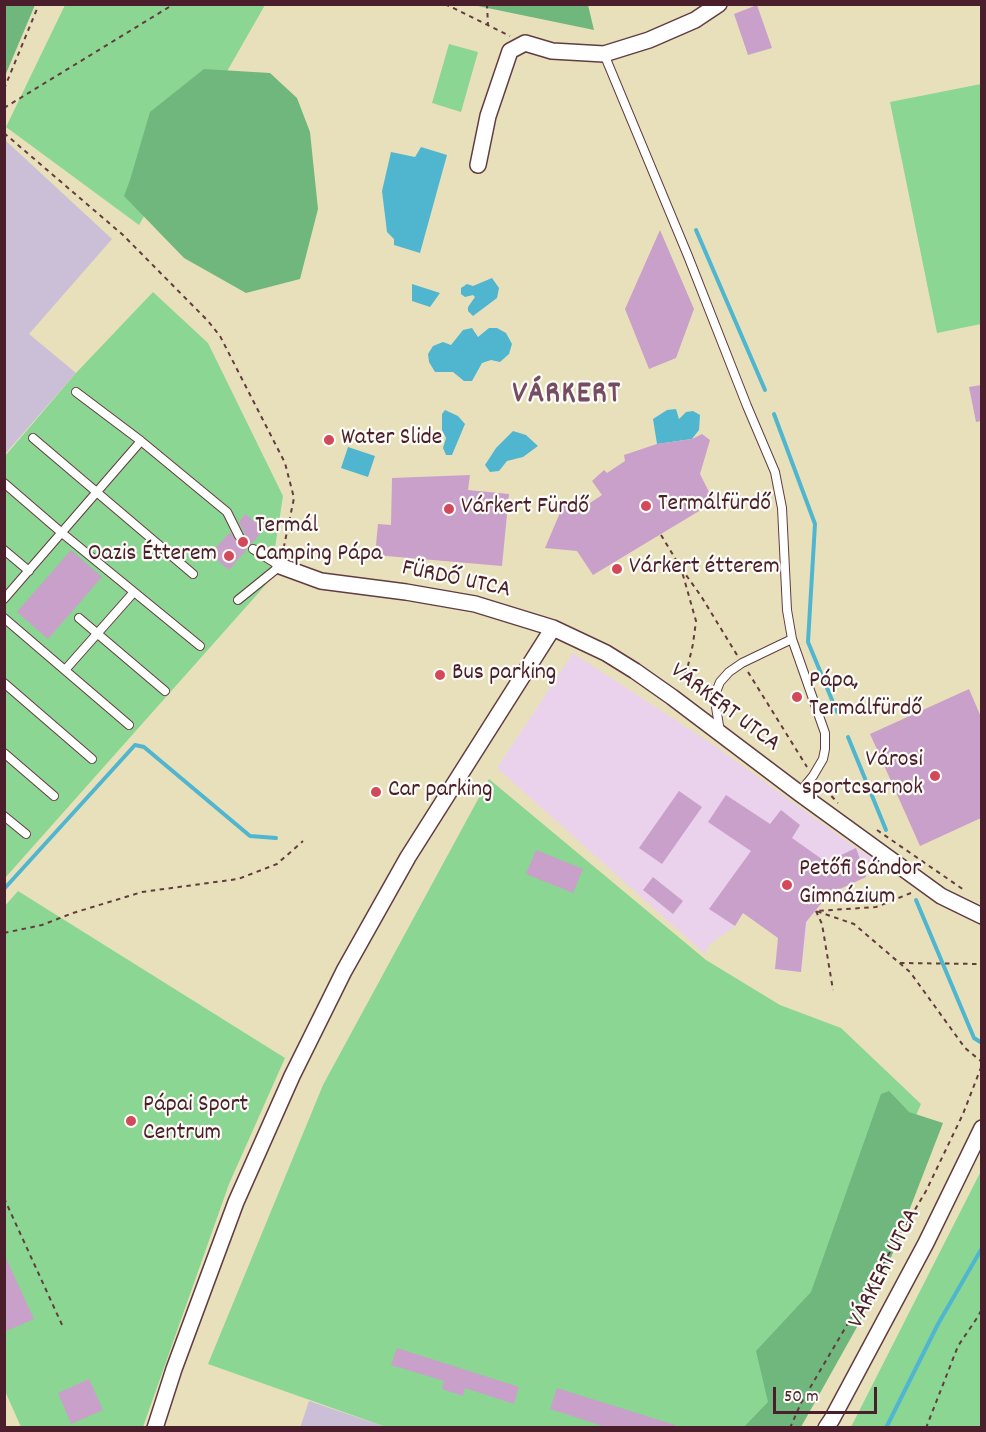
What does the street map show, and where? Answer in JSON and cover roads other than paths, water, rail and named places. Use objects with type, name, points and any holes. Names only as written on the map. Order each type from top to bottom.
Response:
[{"type":"street","points":[[478,165],[488,116],[510,51],[525,43],[552,51],[604,54],[649,40],[695,20],[719,4]]},
{"type":"street","name":"FÜRDŐ UTCA","points":[[280,566],[321,581],[475,604],[553,628]]},
{"type":"street","points":[[155,1428],[174,1369],[236,1202],[292,1076],[344,971],[408,857],[553,628]]},
{"type":"street","name":"VÁRKERT UTCA","points":[[553,628],[606,653],[672,697],[941,896],[981,916]]},
{"type":"street","name":"VÁRKERT UTCA","points":[[826,1428],[926,1244],[981,1128]]},
{"type":"lane","points":[[604,54],[774,472],[782,508],[787,610],[792,639],[825,733],[823,759],[799,793]]},
{"type":"lane","points":[[76,392],[141,441],[227,512],[239,536]]},
{"type":"lane","points":[[33,438],[193,574]]},
{"type":"lane","points":[[4,599],[141,441]]},
{"type":"lane","points":[[4,483],[200,646]]},
{"type":"lane","points":[[238,600],[280,566],[253,549]]},
{"type":"lane","points":[[4,550],[29,571]]},
{"type":"lane","points":[[65,670],[134,592]]},
{"type":"lane","points":[[4,618],[129,725]]},
{"type":"lane","points":[[79,618],[165,691]]},
{"type":"lane","points":[[721,734],[716,708],[716,693],[720,682],[742,663],[792,639]]},
{"type":"lane","points":[[4,683],[92,759]]},
{"type":"lane","points":[[4,753],[54,796]]},
{"type":"lane","points":[[4,816],[26,834]]},
{"type":"water","points":[[421,147],[447,155],[420,253],[394,245],[394,239],[387,232],[382,191],[391,152],[415,157]]},
{"type":"water","points":[[492,278],[499,288],[497,298],[473,316],[468,311],[468,307],[475,297],[473,295],[465,297],[461,294],[461,288],[467,284],[473,286]]},
{"type":"water","points":[[412,284],[440,293],[430,307],[412,301]]},
{"type":"water","points":[[472,328],[478,337],[489,328],[497,328],[506,333],[512,344],[509,354],[500,362],[491,360],[482,363],[472,381],[464,381],[453,372],[435,372],[429,362],[428,354],[433,346],[443,342],[451,345],[463,330]]},
{"type":"water","points":[[676,409],[679,419],[686,412],[693,411],[700,415],[699,430],[692,439],[657,444],[653,419],[667,410]]},
{"type":"water","points":[[445,410],[458,416],[465,424],[452,455],[446,455],[443,448],[446,438],[442,430],[442,414]]},
{"type":"water","points":[[513,431],[526,435],[538,446],[523,457],[507,461],[499,471],[490,472],[485,465],[496,448]]},
{"type":"water","points":[[348,447],[375,456],[368,477],[341,468]]},
{"type":"waterway","points":[[696,230],[765,390]]},
{"type":"waterway","points":[[774,414],[815,524],[808,642],[837,712]]},
{"type":"waterway","points":[[848,737],[886,830]]},
{"type":"waterway","points":[[4,889],[135,745],[144,747],[250,836],[276,838]]},
{"type":"waterway","points":[[916,900],[974,1038],[982,1043]]},
{"type":"waterway","points":[[886,1428],[938,1324],[982,1248]]},
{"type":"place","name":"Water Slide","points":[[329,440]]},
{"type":"place","name":"Termálfürdő","points":[[646,506]]},
{"type":"place","name":"Várkert Fürdő","points":[[449,509]]},
{"type":"place","name":"Termál Camping Pápa","points":[[243,542]]},
{"type":"place","name":"Oazis Étterem","points":[[229,556]]},
{"type":"place","name":"Várkert étterem","points":[[617,569]]},
{"type":"place","name":"Bus parking","points":[[440,675]]},
{"type":"place","name":"Pápa, Termálfürdő","points":[[797,697]]},
{"type":"place","name":"Városi sportcsarnok","points":[[935,776]]},
{"type":"place","name":"Car parking","points":[[376,792]]},
{"type":"place","name":"Petőfi Sándor Gimnázium","points":[[787,885]]},
{"type":"place","name":"Pápai Sport Centrum","points":[[131,1121]]},
{"type":"district","name":"VÁRKERT","points":[[567,397]]}]
